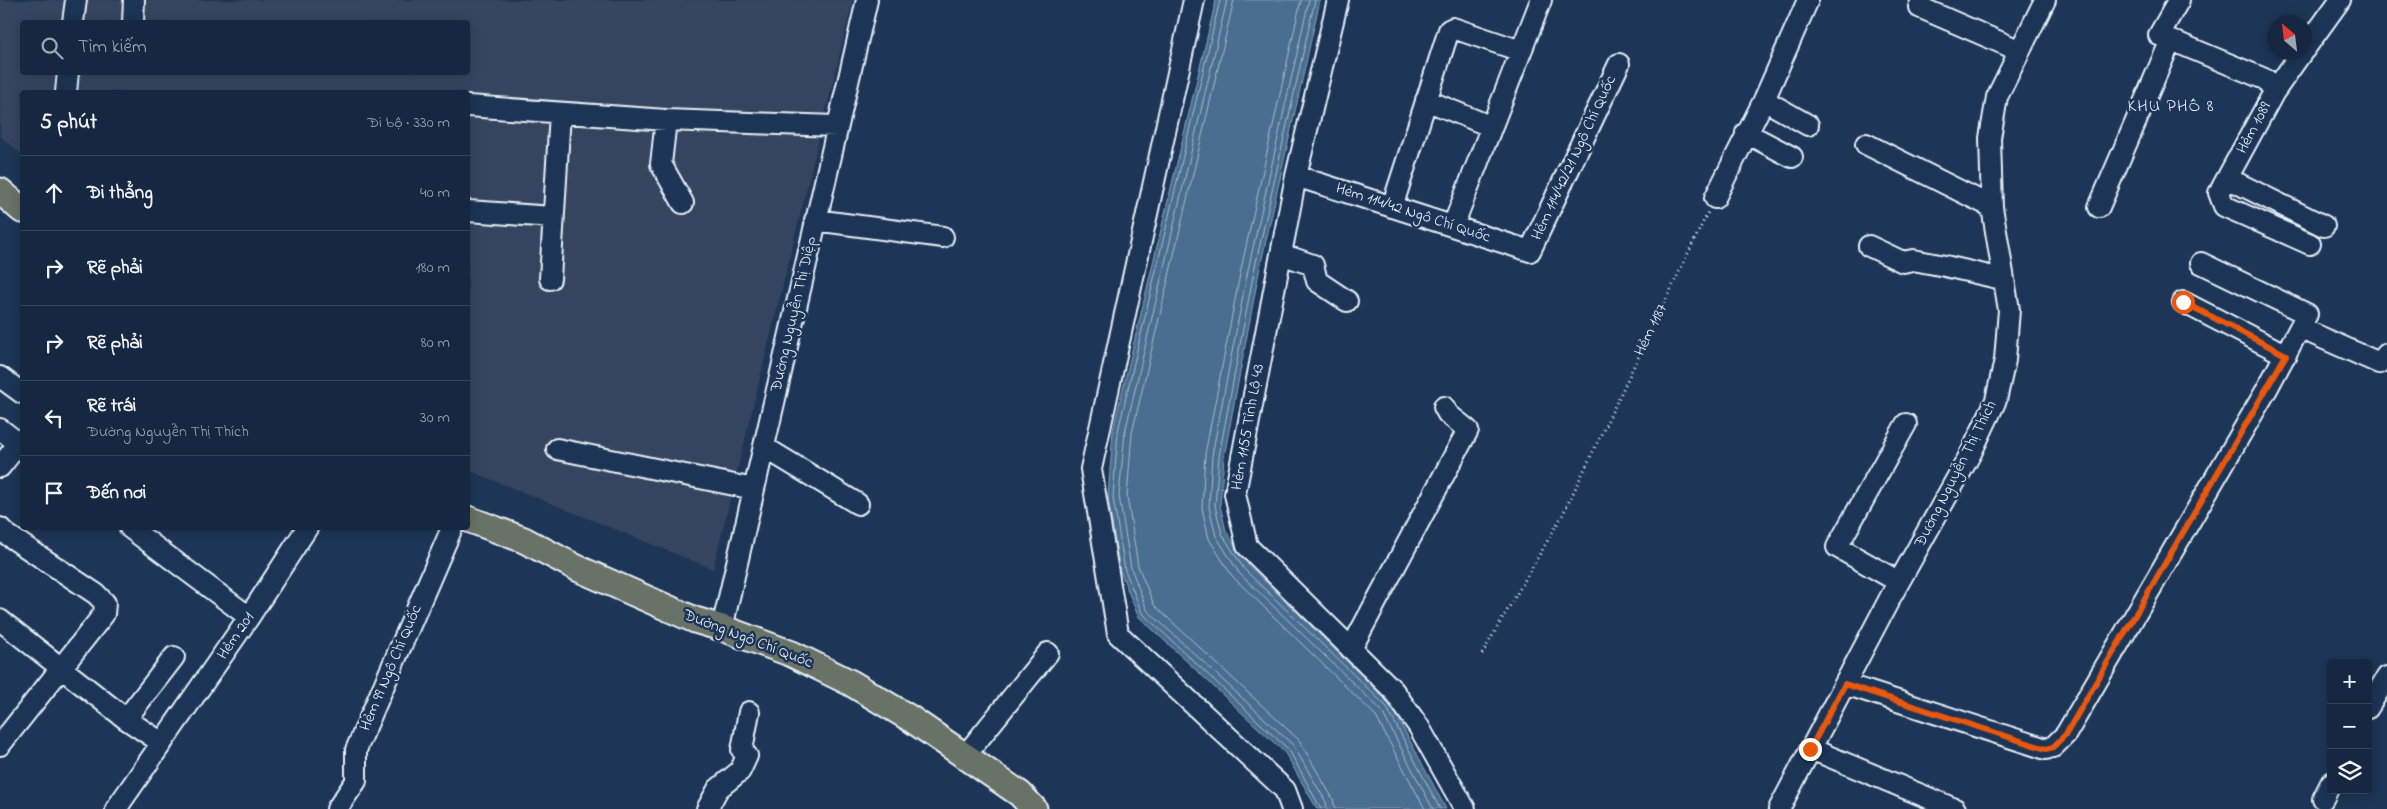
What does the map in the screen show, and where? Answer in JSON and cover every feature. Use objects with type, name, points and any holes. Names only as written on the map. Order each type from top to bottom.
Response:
[{"type":"main road","points":[[0,191],[20,208]]},
{"type":"main road","name":"Đường Ngô Chí Quốc","points":[[470,520],[524,540],[577,568],[696,620],[792,654],[851,683],[911,719],[965,756],[1020,794],[1034,809]]},
{"type":"street","points":[[73,20],[76,0]]},
{"type":"street","points":[[133,20],[134,0]]},
{"type":"street","name":"Đường Nguyễn Thị Diệp","points":[[722,628],[836,126],[867,0]]},
{"type":"street","points":[[1194,0],[1092,469],[1118,634],[1284,790],[1292,809]]},
{"type":"street","name":"Hẻm 1155 Tỉnh Lộ 43","points":[[1338,0],[1296,176],[1235,494],[1247,546],[1393,690],[1420,727],[1465,809]]},
{"type":"street","points":[[1453,226],[1541,0]]},
{"type":"street","points":[[1715,198],[1764,100],[1808,0]]},
{"type":"street","name":"Đường Nguyễn Thị Thích","points":[[1779,809],[1899,582],[1971,453],[1996,400],[2005,360],[2009,310],[2002,280],[1992,207],[1990,138],[1997,97],[2018,50],[2045,0]]},
{"type":"street","points":[[2099,207],[2171,40],[2159,35],[2179,0]]},
{"type":"street","points":[[2312,40],[2340,0]]},
{"type":"street","points":[[1918,7],[2018,50]]},
{"type":"street","points":[[1392,207],[1449,30],[1454,28],[1521,51]]},
{"type":"street","name":"Hẻm 1089","points":[[2171,40],[2267,80],[2274,92],[2219,193],[2224,206],[2310,244]]},
{"type":"street","points":[[2274,92],[2297,60]]},
{"type":"street","name":"Hẻm 114/42/21 Ngô Chí Quốc","points":[[1530,251],[1619,64]]},
{"type":"street","points":[[66,90],[68,75]]},
{"type":"street","points":[[1426,100],[1492,127]]},
{"type":"street","points":[[1764,100],[1808,124]]},
{"type":"street","points":[[470,106],[666,120],[836,126]]},
{"type":"street","points":[[550,279],[560,114]]},
{"type":"street","points":[[666,120],[661,164],[683,203]]},
{"type":"street","points":[[1746,133],[1792,157]]},
{"type":"street","points":[[1866,144],[1992,207]]},
{"type":"street","name":"Hẻm 114/42 Ngô Chí Quốc","points":[[1296,176],[1530,251]]},
{"type":"street","points":[[2228,178],[2324,226]]},
{"type":"street","points":[[470,211],[553,217]]},
{"type":"street","points":[[815,220],[943,237]]},
{"type":"street","points":[[1869,246],[1903,262],[1913,260],[2002,280]]},
{"type":"street","points":[[1281,254],[1313,265],[1317,281],[1347,301]]},
{"type":"street","points":[[1845,684],[2046,749],[2053,747],[2066,734],[2286,355],[2307,314],[2201,263]]},
{"type":"street","points":[[2183,302],[2286,355]]},
{"type":"street","points":[[2300,328],[2379,363],[2387,354]]},
{"type":"street","points":[[0,377],[20,392]]},
{"type":"street","points":[[1351,649],[1468,430],[1448,414],[1444,407]]},
{"type":"street","points":[[1899,582],[1837,547],[1906,424]]},
{"type":"street","points":[[0,428],[20,444]]},
{"type":"street","points":[[0,467],[20,446]]},
{"type":"street","points":[[764,447],[858,504]]},
{"type":"street","points":[[557,449],[754,489]]},
{"type":"street","points":[[0,528],[96,594],[105,603],[104,614],[62,668],[2,739]]},
{"type":"street","points":[[133,530],[249,617]]},
{"type":"street","name":"Hẻm 201","points":[[116,809],[249,617],[306,530]]},
{"type":"street","name":"Hẻm 99 Ngô Chí Quốc","points":[[341,807],[356,781],[356,750],[451,530]]},
{"type":"street","points":[[0,620],[126,719],[162,743]]},
{"type":"street","points":[[965,756],[1048,653]]},
{"type":"street","points":[[126,719],[174,657]]},
{"type":"street","points":[[2370,704],[2387,677]]},
{"type":"street","points":[[707,809],[718,789],[740,771],[747,756],[742,750],[749,712]]},
{"type":"street","points":[[1810,749],[1955,809]]},
{"type":"path","name":"Hẻm 1187","points":[[1482,654],[1563,514],[1715,198]]},
{"type":"shaded area","points":[[0,0],[853,0],[713,569],[470,471],[470,90],[20,90],[20,153],[0,136]]},
{"type":"water","points":[[1216,0],[1320,0],[1259,272],[1224,457],[1220,505],[1226,531],[1248,565],[1390,703],[1446,809],[1317,809],[1285,753],[1138,616],[1120,571],[1108,497],[1113,430]]},
{"type":"district","name":"KHU PHỐ 8","points":[[2171,107]]},
{"type":"route","points":[[1810,749],[1845,684],[2046,749],[2053,747],[2066,734],[2286,355],[2183,302]]}]
